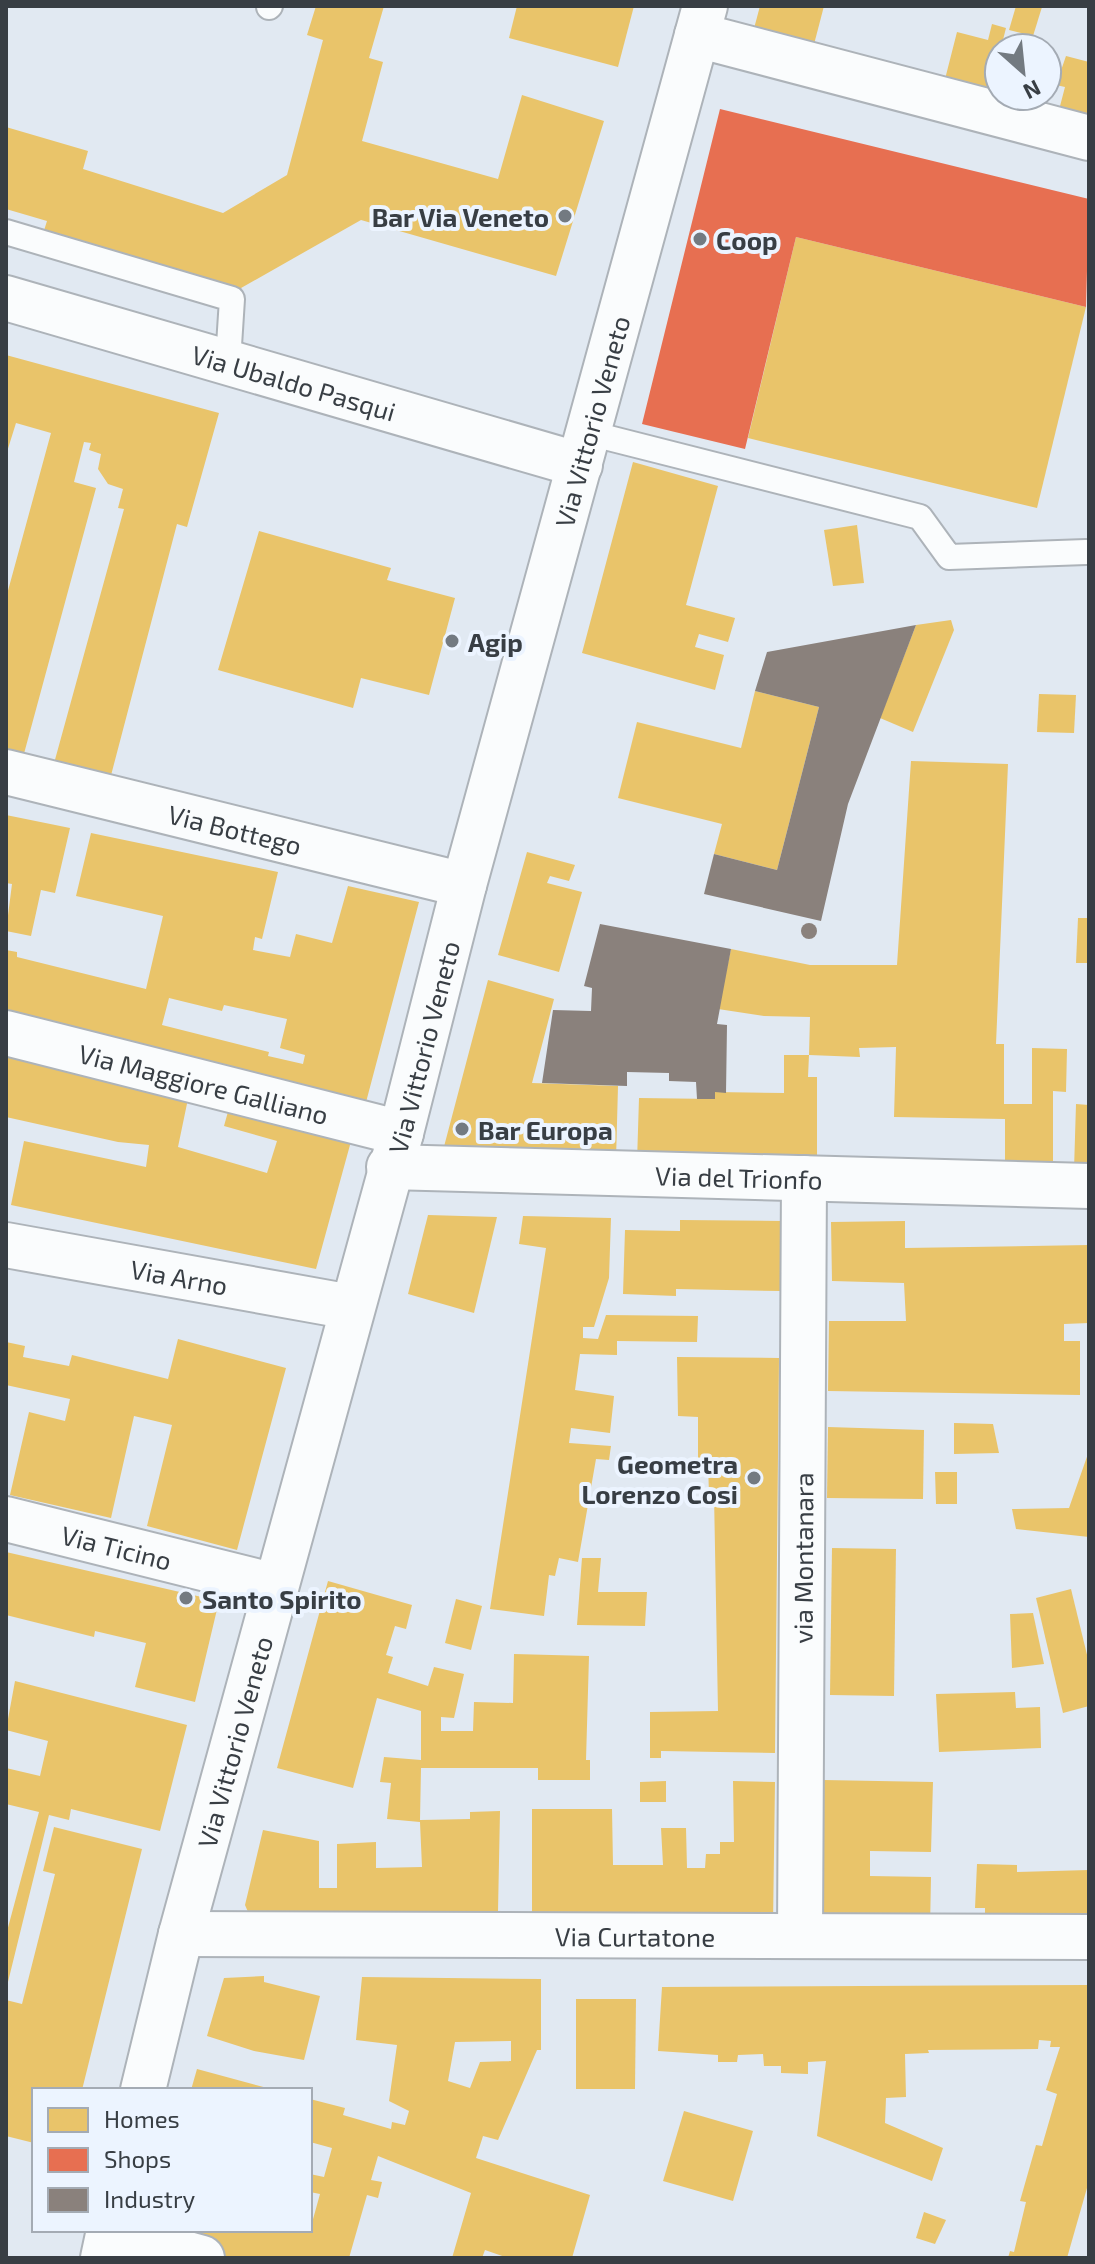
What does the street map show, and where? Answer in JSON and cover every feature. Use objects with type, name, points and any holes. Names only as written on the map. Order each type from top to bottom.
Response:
[{"type":"street","points":[[701,21],[1089,138]]},
{"type":"street","name":"Via Vittorio Veneto","points":[[143,2088],[181,1934],[701,21]]},
{"type":"street","name":"Via Ubaldo Pasqui","points":[[6,298],[228,361],[585,449]]},
{"type":"street","name":"Via Bottego","points":[[6,772],[464,885]]},
{"type":"street","name":"Via Maggiore Galliano","points":[[6,1033],[395,1150]]},
{"type":"street","name":"Via del Trionfo","points":[[395,1150],[804,1178],[1089,1186]]},
{"type":"street","name":"via Montanara","points":[[800,1936],[804,1178]]},
{"type":"street","name":"Via Arno","points":[[6,1245],[351,1307]]},
{"type":"street","name":"Via Ticino","points":[[6,1519],[275,1586]]},
{"type":"street","name":"Via Curtatone","points":[[181,1934],[1089,1937]]},
{"type":"street","points":[[107,2240],[202,2258]]},
{"type":"lane","points":[[6,232],[232,299],[228,361]]},
{"type":"lane","points":[[585,449],[920,517],[949,557],[1086,552]]},
{"type":"building: Homes","points":[[316,6],[384,6],[369,58],[383,62],[362,141],[498,179],[522,95],[604,121],[556,276],[361,220],[234,292],[42,237],[47,221],[6,209],[6,127],[88,151],[83,169],[223,213],[287,175],[323,40],[307,35]]},
{"type":"building: Homes","points":[[517,6],[634,6],[618,67],[509,38]]},
{"type":"building: Homes","points":[[760,6],[824,6],[812,52],[752,36]]},
{"type":"building: Homes","points":[[1016,6],[1042,7],[1034,32],[1009,30]]},
{"type":"building: Homes","points":[[992,24],[1006,28],[1005,32],[990,32]]},
{"type":"building: Homes","points":[[957,32],[983,39],[983,98],[943,87]]},
{"type":"building: Homes","points":[[1066,56],[1089,62],[1089,118],[1063,111],[1063,65]]},
{"type":"building: Homes","points":[[796,237],[1086,307],[1037,508],[748,438]]},
{"type":"building: Homes","points":[[6,355],[219,413],[187,527],[177,524],[109,783],[53,767],[124,509],[118,508],[123,489],[108,484],[98,469],[101,454],[89,450],[91,443],[84,442],[74,482],[96,488],[22,761],[6,756],[6,598],[51,433],[16,423],[6,455]]},
{"type":"building: Homes","points":[[633,462],[718,486],[686,605],[735,618],[728,642],[699,634],[695,647],[724,655],[715,690],[582,653]]},
{"type":"building: Homes","points":[[857,525],[864,583],[833,586],[824,530]]},
{"type":"building: Homes","points":[[259,531],[391,568],[387,580],[455,598],[429,695],[361,678],[353,708],[218,670]]},
{"type":"building: Homes","points":[[951,620],[954,630],[913,732],[880,718],[916,625]]},
{"type":"building: Homes","points":[[755,691],[819,707],[777,870],[714,854],[722,824],[618,798],[637,722],[741,748]]},
{"type":"building: Homes","points":[[1039,694],[1076,695],[1074,733],[1037,732]]},
{"type":"building: Homes","points":[[911,761],[1008,764],[996,1044],[1004,1044],[1004,1104],[1032,1104],[1032,1048],[1067,1049],[1066,1092],[1053,1091],[1053,1169],[1005,1169],[1005,1119],[894,1117],[896,1047],[859,1048],[860,1057],[809,1055],[810,1017],[764,1016],[718,1009],[731,949],[810,965],[897,965]]},
{"type":"building: Homes","points":[[6,815],[70,828],[55,893],[41,890],[31,936],[6,931],[12,884],[6,883]]},
{"type":"building: Homes","points":[[91,833],[278,872],[262,939],[255,937],[253,950],[290,957],[296,934],[332,943],[348,886],[419,902],[365,1106],[6,1014],[6,950],[17,952],[17,957],[146,989],[163,916],[76,896]],"holes":[[[169,998],[222,1011],[224,1005],[287,1019],[280,1048],[305,1055],[303,1064],[268,1056],[269,1052],[162,1025]]]},
{"type":"building: Homes","points":[[527,852],[575,865],[569,881],[550,876],[547,883],[582,892],[559,972],[498,955]]},
{"type":"building: Homes","points":[[1078,918],[1089,918],[1089,963],[1076,963]]},
{"type":"building: Homes","points":[[488,980],[554,999],[532,1083],[618,1086],[616,1160],[441,1158]]},
{"type":"building: Homes","points":[[784,1055],[809,1055],[808,1077],[817,1077],[817,1166],[637,1162],[639,1098],[715,1099],[715,1092],[784,1093]]},
{"type":"building: Homes","points":[[6,1057],[131,1088],[134,1079],[189,1094],[178,1147],[267,1173],[277,1141],[224,1126],[231,1101],[353,1134],[316,1269],[11,1205],[24,1141],[146,1167],[149,1145],[118,1142],[6,1117]]},
{"type":"building: Homes","points":[[1076,1104],[1089,1105],[1089,1170],[1074,1170]]},
{"type":"building: Homes","points":[[428,1215],[497,1217],[474,1313],[408,1294]]},
{"type":"building: Homes","points":[[523,1216],[611,1218],[609,1278],[594,1327],[583,1327],[583,1338],[598,1339],[606,1315],[698,1316],[697,1342],[617,1341],[617,1355],[580,1354],[575,1390],[614,1396],[610,1433],[571,1428],[569,1443],[611,1446],[609,1460],[596,1459],[578,1562],[559,1558],[555,1576],[549,1575],[544,1616],[490,1609],[546,1248],[519,1244]]},
{"type":"building: Homes","points":[[680,1220],[782,1221],[781,1291],[676,1289],[676,1296],[623,1294],[625,1230],[680,1231]]},
{"type":"building: Homes","points":[[905,1221],[905,1248],[1089,1245],[1089,1323],[1064,1324],[1064,1341],[1080,1341],[1080,1395],[828,1391],[829,1321],[906,1321],[904,1283],[832,1281],[831,1222]]},
{"type":"building: Homes","points":[[178,1339],[286,1368],[237,1550],[147,1526],[172,1425],[134,1416],[111,1518],[10,1495],[29,1412],[65,1421],[70,1399],[6,1385],[6,1342],[25,1346],[23,1357],[69,1366],[72,1355],[168,1379]]},
{"type":"building: Homes","points":[[677,1357],[779,1358],[775,1753],[661,1751],[661,1758],[650,1758],[650,1712],[718,1711],[714,1494],[709,1494],[708,1464],[698,1464],[698,1417],[678,1416]]},
{"type":"building: Homes","points":[[954,1423],[993,1424],[999,1453],[954,1454]]},
{"type":"building: Homes","points":[[828,1427],[924,1430],[923,1499],[827,1498]]},
{"type":"building: Homes","points":[[1089,1451],[1089,1537],[1016,1529],[1012,1509],[1069,1508]]},
{"type":"building: Homes","points":[[935,1472],[957,1472],[957,1504],[936,1504]]},
{"type":"building: Homes","points":[[832,1548],[896,1549],[894,1696],[830,1695]]},
{"type":"building: Homes","points":[[6,1552],[219,1601],[195,1702],[135,1687],[146,1643],[95,1631],[94,1637],[6,1615]]},
{"type":"building: Homes","points":[[582,1558],[601,1558],[598,1592],[647,1592],[645,1626],[577,1625]]},
{"type":"building: Homes","points":[[328,1581],[412,1605],[406,1629],[395,1626],[386,1655],[393,1657],[388,1673],[428,1686],[434,1667],[464,1674],[454,1718],[441,1717],[441,1731],[473,1731],[474,1702],[513,1703],[514,1654],[589,1656],[586,1760],[590,1760],[590,1780],[538,1780],[538,1768],[421,1768],[420,1820],[470,1819],[470,1812],[500,1811],[498,1911],[252,1921],[245,1905],[263,1830],[319,1841],[319,1888],[337,1888],[337,1844],[376,1842],[376,1868],[422,1867],[420,1822],[387,1819],[391,1783],[380,1782],[384,1757],[421,1760],[421,1711],[377,1698],[353,1788],[277,1768]]},
{"type":"building: Homes","points":[[1071,1589],[1089,1663],[1089,1706],[1063,1713],[1036,1598]]},
{"type":"building: Homes","points":[[456,1599],[482,1606],[471,1650],[445,1643]]},
{"type":"building: Homes","points":[[1033,1613],[1044,1664],[1012,1668],[1010,1614]]},
{"type":"building: Homes","points":[[15,1681],[187,1725],[160,1831],[71,1809],[69,1820],[49,1815],[7,1986],[6,1935],[39,1812],[6,1804],[6,1768],[40,1776],[48,1741],[6,1730]]},
{"type":"building: Homes","points":[[1015,1692],[1016,1708],[1040,1707],[1041,1748],[939,1752],[936,1694]]},
{"type":"building: Homes","points":[[823,1780],[933,1782],[931,1852],[870,1851],[870,1876],[931,1877],[930,1929],[820,1927]]},
{"type":"building: Homes","points":[[666,1781],[666,1802],[640,1802],[640,1782]]},
{"type":"building: Homes","points":[[733,1781],[775,1782],[773,1924],[532,1923],[532,1809],[612,1809],[613,1865],[663,1865],[661,1828],[686,1828],[687,1868],[705,1868],[706,1854],[720,1854],[720,1842],[734,1842]]},
{"type":"building: Homes","points":[[54,1827],[142,1849],[82,2088],[32,2088],[32,2142],[6,2136],[6,2000],[22,2004],[55,1874],[43,1871]]},
{"type":"building: Homes","points":[[977,1864],[1017,1865],[1017,1872],[1089,1870],[1089,1928],[985,1927],[985,1908],[975,1908]]},
{"type":"building: Homes","points":[[264,1976],[264,1982],[320,1996],[304,2060],[254,2051],[207,2036],[224,1978]]},
{"type":"building: Homes","points":[[362,1977],[541,1979],[541,2050],[537,2050],[498,2140],[483,2136],[476,2158],[590,2195],[572,2258],[508,2258],[485,2250],[482,2258],[452,2258],[471,2193],[378,2156],[371,2180],[382,2182],[378,2198],[367,2195],[349,2258],[227,2258],[150,2238],[152,2232],[312,2232],[320,2194],[312,2192],[312,2174],[324,2177],[332,2148],[312,2143],[312,2100],[345,2108],[343,2115],[391,2129],[392,2122],[405,2125],[409,2111],[389,2101],[397,2045],[356,2040]],"holes":[[[511,2041],[511,2061],[480,2062],[470,2088],[448,2081],[455,2042]]]},
{"type":"building: Homes","points":[[1089,1985],[1089,2181],[1067,2258],[1008,2258],[1010,2251],[1014,2252],[1026,2202],[1020,2201],[1036,2145],[1042,2146],[1057,2094],[1046,2090],[1060,2047],[1050,2047],[1051,2041],[1039,2040],[1038,2049],[928,2050],[929,2053],[905,2054],[906,2097],[886,2098],[885,2123],[943,2148],[932,2181],[817,2136],[826,2061],[808,2062],[808,2074],[781,2073],[781,2066],[764,2066],[763,2054],[738,2055],[737,2062],[718,2062],[718,2055],[658,2051],[662,1987]]},
{"type":"building: Homes","points":[[576,1999],[636,1999],[635,2089],[576,2089]]},
{"type":"building: Homes","points":[[197,2069],[267,2088],[192,2088]]},
{"type":"building: Homes","points":[[684,2111],[753,2131],[733,2201],[663,2181]]},
{"type":"building: Homes","points":[[924,2212],[946,2220],[935,2244],[916,2238]]},
{"type":"building: Shops","points":[[720,109],[1089,199],[1086,307],[796,237],[745,449],[642,424]]},
{"type":"building: Industry","points":[[916,625],[848,804],[821,921],[704,894],[714,854],[777,870],[819,707],[755,691],[767,652]]},
{"type":"building: Industry","points":[[809,923],[815,925],[815,937],[809,939],[803,937],[801,931],[803,925]]},
{"type":"building: Industry","points":[[600,924],[731,949],[717,1024],[727,1025],[726,1093],[715,1092],[715,1099],[697,1099],[696,1082],[669,1081],[669,1073],[627,1072],[627,1086],[542,1083],[553,1010],[591,1011],[592,988],[584,986]]},
{"type":"place","name":"Bar Via Veneto","points":[[565,216]]},
{"type":"place","name":"Coop","points":[[700,239]]},
{"type":"place","name":"Agip","points":[[452,641]]},
{"type":"place","name":"Bar Europa","points":[[462,1129]]},
{"type":"place","name":"Geometra Lorenzo Cosi","points":[[754,1478]]},
{"type":"place","name":"Santo Spirito","points":[[186,1598]]}]
